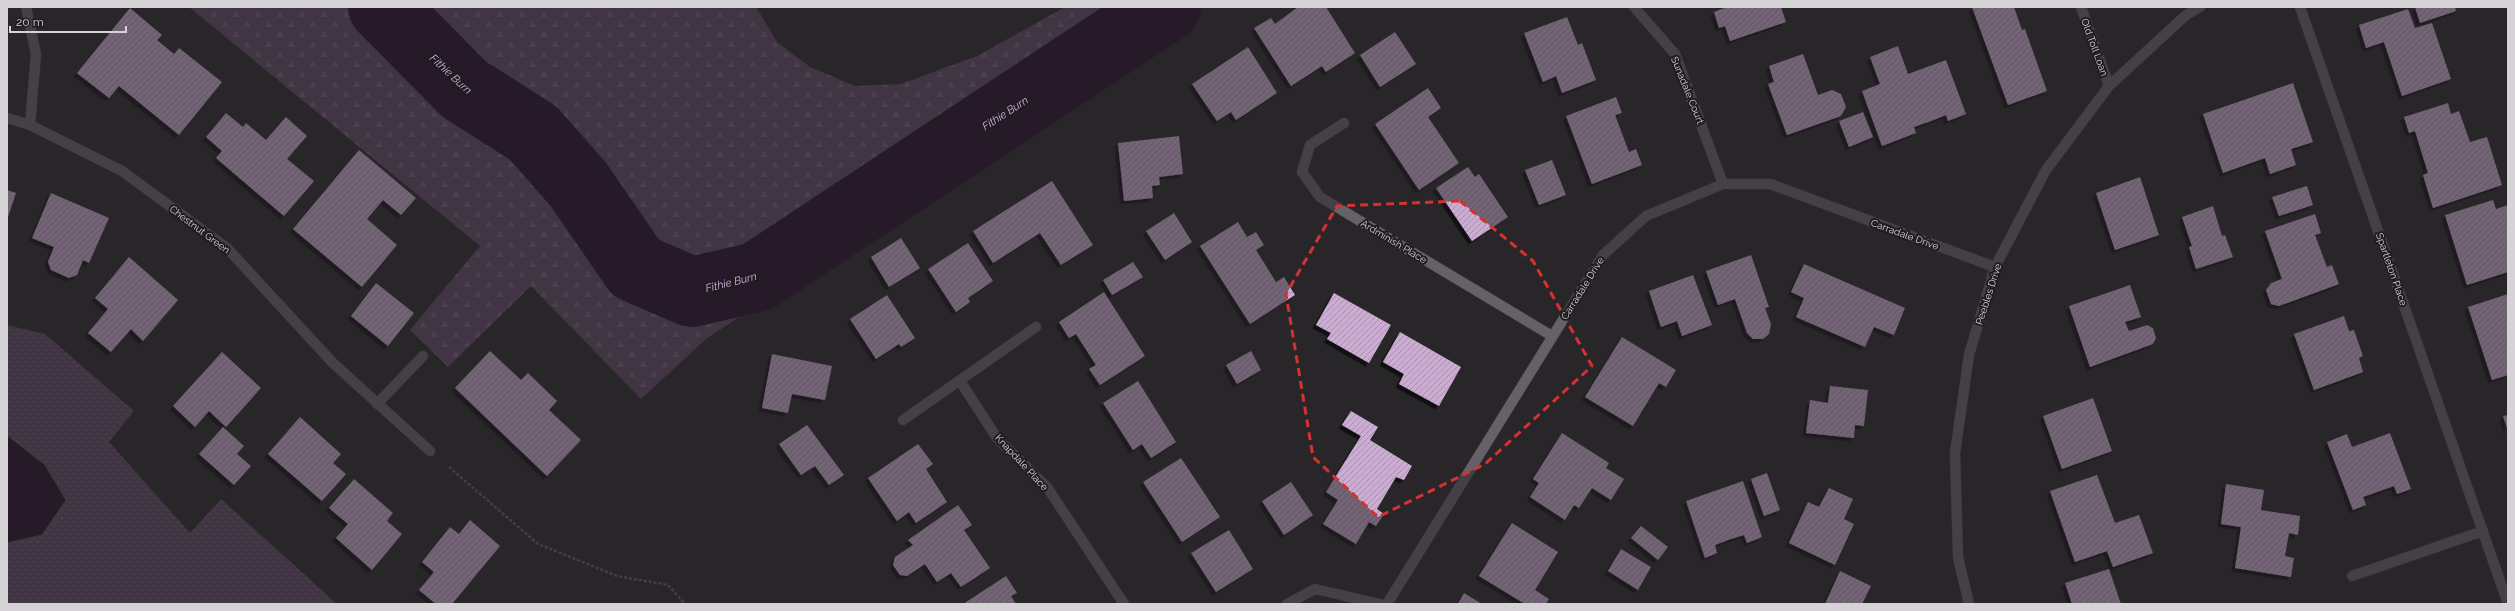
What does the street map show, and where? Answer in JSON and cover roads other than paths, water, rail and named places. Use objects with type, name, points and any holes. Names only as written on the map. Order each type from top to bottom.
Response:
[{"type":"street","points":[[26,7],[36,54],[30,125]]},
{"type":"street","name":"Sunadale Court","points":[[1634,7],[1675,54],[1723,184]]},
{"type":"street","name":"Old Toll Loan","points":[[2081,7],[2109,86]]},
{"type":"street","name":"Peebles Drive","points":[[1968,604],[1958,558],[1955,453],[1969,355],[1995,267],[2046,170],[2109,86],[2186,16],[2200,7]]},
{"type":"street","name":"Spartleton Place","points":[[2300,7],[2508,604]]},
{"type":"street","name":"Chestnut Green","points":[[7,118],[30,125],[122,171],[227,248],[333,363],[430,451]]},
{"type":"street","name":"Ardminish Place","points":[[1344,123],[1310,145],[1302,172],[1320,197],[1552,336]]},
{"type":"street","name":"Carradale Drive","points":[[1387,604],[1603,255],[1646,216],[1723,184],[1770,184],[1995,267]]},
{"type":"street","points":[[903,420],[1036,327]]},
{"type":"street","points":[[377,404],[423,356]]},
{"type":"street","name":"Knapdale Place","points":[[960,380],[997,438],[1047,488],[1124,604]]},
{"type":"street","points":[[2352,576],[2483,531]]},
{"type":"street","points":[[1287,604],[1315,589],[1380,604]]},
{"type":"waterway","name":"Fithie Burn","points":[[383,7],[464,89],[533,133],[578,184],[636,268],[692,292],[757,277],[1166,7]]}]
